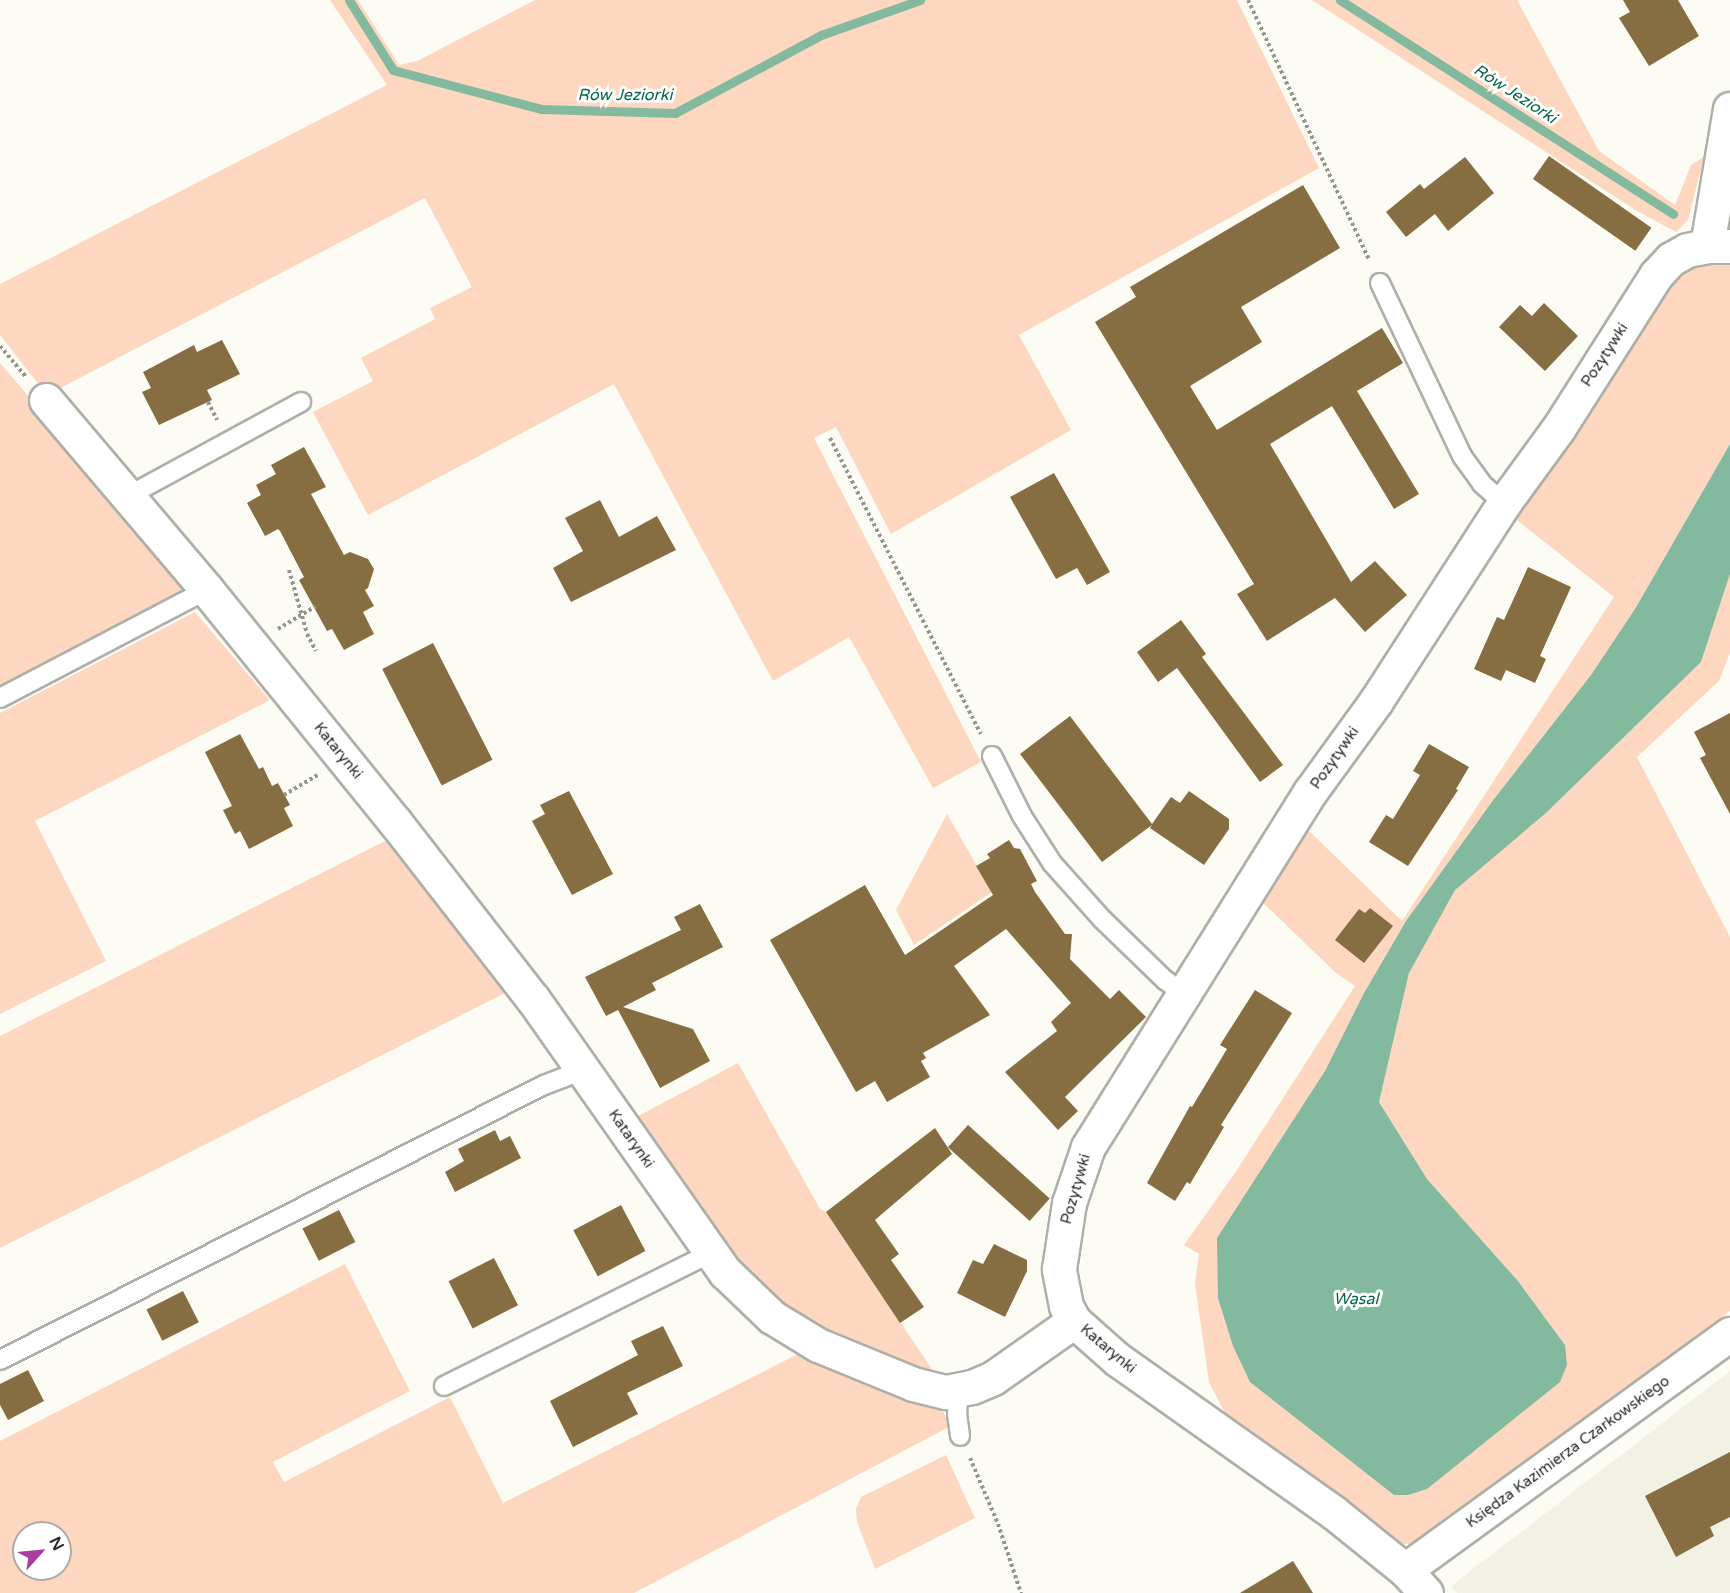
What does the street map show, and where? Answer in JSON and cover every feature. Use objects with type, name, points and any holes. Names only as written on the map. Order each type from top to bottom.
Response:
[{"type":"street","name":"Pozytywki","points":[[1074,1321],[1066,1306],[1059,1269],[1060,1254],[1069,1203],[1088,1147],[1310,792],[1376,701],[1504,503],[1558,429],[1656,275],[1671,259],[1687,250],[1718,246],[1730,109]]},
{"type":"street","name":"Katarynki","points":[[46,400],[207,590],[395,822],[533,999],[725,1272],[772,1317],[802,1337],[936,1392],[958,1391],[993,1378],[1074,1321],[1118,1360],[1333,1512],[1416,1582]]},
{"type":"street","name":"Księdza Kazimierza Czarkowskiego","points":[[1416,1582],[1730,1334]]},
{"type":"lane","points":[[1380,283],[1462,456],[1482,484],[1504,503]]},
{"type":"lane","points":[[128,496],[301,402]]},
{"type":"lane","points":[[0,698],[207,590]]},
{"type":"lane","points":[[992,756],[1022,816],[1052,863],[1103,920],[1165,980],[1184,994]]},
{"type":"lane","points":[[0,1360],[544,1086],[583,1070]]},
{"type":"lane","points":[[444,1386],[711,1253]]},
{"type":"lane","points":[[958,1391],[957,1414],[960,1436]]},
{"type":"path","points":[[1248,0],[1380,283]]},
{"type":"path","points":[[0,346],[46,400]]},
{"type":"path","points":[[208,402],[222,430]]},
{"type":"path","points":[[830,438],[992,756]]},
{"type":"path","points":[[289,570],[306,634],[315,651]]},
{"type":"path","points":[[273,631],[316,606]]},
{"type":"path","points":[[284,795],[325,771]]},
{"type":"path","points":[[960,1436],[998,1524],[1021,1593]]},
{"type":"shaded area","points":[[330,0],[358,0],[399,65],[417,61],[535,0],[1237,0],[1319,168],[1019,335],[1071,430],[891,534],[836,427],[814,438],[981,762],[933,788],[849,637],[773,681],[614,384],[368,515],[313,412],[373,381],[361,358],[435,319],[430,308],[472,287],[425,198],[47,395],[0,335],[0,284],[387,85]]},
{"type":"shaded area","points":[[1312,0],[1517,0],[1599,151],[1675,205],[1691,165],[1704,157],[1688,220],[1676,232],[1637,211]]},
{"type":"shaded area","points":[[1730,262],[1730,444],[1635,609],[1591,675],[1494,799],[1406,921],[1364,993],[1325,1071],[1565,1345],[1518,1281],[1427,1179],[1379,1102],[1409,973],[1454,890],[1546,813],[1701,662],[1730,574],[1730,653],[1719,681],[1637,757],[1730,937],[1730,1311],[1414,1544],[1399,1544],[1227,1417],[1209,1382],[1195,1284],[1199,1254],[1184,1245],[1235,1173],[1355,986],[1335,972],[1259,899],[1307,829],[1402,921],[1614,597],[1513,517],[1666,286],[1678,274],[1695,265]]},
{"type":"shaded area","points":[[0,363],[191,586],[0,685]]},
{"type":"shaded area","points":[[195,612],[270,700],[35,821],[106,961],[0,1014],[0,713]]},
{"type":"shaded area","points":[[947,814],[992,892],[914,945],[896,910]]},
{"type":"shaded area","points":[[389,839],[511,990],[0,1248],[0,1036]]},
{"type":"shaded area","points":[[738,1063],[820,1209],[826,1212],[938,1378],[802,1323],[750,1283],[629,1121]]},
{"type":"shaded area","points":[[345,1264],[410,1391],[273,1462],[284,1482],[450,1397],[503,1503],[804,1351],[942,1408],[949,1427],[634,1593],[0,1593],[0,1441]]},
{"type":"shaded area","points":[[1730,1371],[1730,1593],[1457,1593],[1451,1586]]},
{"type":"shaded area","points":[[946,1455],[975,1518],[875,1569],[857,1522],[856,1509],[861,1497]]},
{"type":"water","name":"Wąsal","points":[[1730,444],[1730,574],[1701,662],[1546,813],[1455,890],[1409,973],[1379,1102],[1427,1179],[1518,1281],[1565,1345],[1567,1365],[1560,1382],[1427,1489],[1408,1495],[1394,1495],[1250,1382],[1233,1346],[1218,1298],[1217,1238],[1325,1071],[1364,993],[1406,921],[1494,799],[1591,675],[1635,609]]},
{"type":"building","points":[[1623,0],[1678,0],[1699,36],[1649,66],[1619,18],[1630,12]]},
{"type":"building","points":[[1549,156],[1651,228],[1635,251],[1533,179]]},
{"type":"building","points":[[1465,157],[1494,193],[1448,231],[1435,214],[1406,237],[1386,212],[1420,184],[1424,189]]},
{"type":"building","points":[[1303,185],[1340,248],[1241,307],[1262,342],[1190,386],[1217,430],[1382,328],[1403,363],[1357,391],[1419,494],[1394,509],[1332,406],[1270,444],[1351,582],[1375,561],[1407,595],[1365,632],[1335,598],[1267,641],[1237,594],[1254,584],[1095,322],[1136,297],[1130,287]]},
{"type":"building","points":[[1544,303],[1578,336],[1545,371],[1499,327],[1520,305],[1532,316]]},
{"type":"building","points":[[222,340],[240,374],[207,390],[212,400],[159,425],[142,392],[151,388],[143,372],[194,345],[197,352]]},
{"type":"building","points":[[304,447],[326,487],[311,494],[344,555],[350,552],[368,559],[374,569],[368,588],[365,590],[374,606],[363,612],[374,634],[344,650],[332,629],[327,631],[299,580],[304,577],[280,531],[278,529],[265,536],[247,503],[261,495],[256,485],[276,474],[271,465]]},
{"type":"building","points":[[1054,473],[1110,572],[1087,585],[1077,568],[1056,579],[1010,497]]},
{"type":"building","points":[[600,500],[619,537],[657,516],[676,550],[571,602],[553,568],[583,551],[565,518]]},
{"type":"building","points":[[1528,567],[1571,587],[1540,656],[1546,659],[1535,683],[1506,670],[1501,681],[1474,669],[1497,617],[1504,620]]},
{"type":"building","points":[[1181,620],[1206,654],[1202,657],[1283,765],[1260,782],[1177,668],[1158,682],[1137,652]]},
{"type":"building","points":[[433,643],[492,760],[442,786],[382,669]]},
{"type":"building","points":[[1730,713],[1730,814],[1700,758],[1706,755],[1694,732]]},
{"type":"building","points":[[1070,716],[1152,824],[1171,797],[1180,803],[1189,791],[1229,819],[1229,829],[1204,865],[1150,828],[1152,825],[1102,862],[1020,754]]},
{"type":"building","points":[[240,734],[259,769],[263,767],[272,786],[278,783],[290,805],[284,808],[293,826],[249,849],[240,831],[235,834],[223,810],[232,806],[205,752]]},
{"type":"building","points":[[1429,744],[1469,767],[1456,789],[1458,790],[1408,866],[1369,842],[1386,815],[1393,819],[1420,775],[1413,771]]},
{"type":"building","points":[[569,791],[613,874],[572,895],[532,821],[545,814],[540,805]]},
{"type":"building","points":[[1009,840],[1014,848],[1020,849],[1037,881],[1031,884],[1035,892],[1065,934],[1072,934],[1070,959],[1110,999],[1119,990],[1146,1017],[1065,1097],[1078,1111],[1058,1130],[1005,1072],[1057,1031],[1051,1022],[1071,1003],[1006,929],[954,966],[990,1015],[923,1053],[926,1058],[921,1061],[930,1077],[887,1102],[875,1081],[856,1092],[770,940],[865,885],[905,955],[993,895],[976,866],[990,858],[987,854]]},
{"type":"building","points":[[700,904],[723,947],[652,983],[656,990],[623,1007],[693,1029],[710,1061],[660,1088],[618,1010],[606,1016],[585,977],[681,930],[674,917]]},
{"type":"building","points":[[1370,908],[1393,926],[1364,963],[1335,940],[1359,909],[1365,913]]},
{"type":"building","points":[[1255,990],[1292,1013],[1221,1125],[1224,1127],[1190,1184],[1187,1182],[1175,1201],[1147,1183],[1190,1106],[1192,1107],[1227,1049],[1220,1045]]},
{"type":"building","points":[[968,1125],[1050,1199],[1030,1221],[948,1147]]},
{"type":"building","points":[[935,1128],[952,1154],[875,1220],[899,1254],[891,1260],[924,1307],[900,1323],[826,1212]]},
{"type":"building","points":[[495,1130],[500,1141],[510,1136],[521,1158],[455,1192],[445,1172],[464,1161],[458,1149]]},
{"type":"building","points":[[621,1205],[645,1251],[598,1276],[573,1230]]},
{"type":"building","points":[[339,1210],[355,1242],[319,1261],[302,1229]]},
{"type":"building","points":[[994,1244],[1027,1260],[1027,1271],[1005,1317],[957,1293],[973,1260],[983,1264]]},
{"type":"building","points":[[494,1258],[518,1305],[473,1328],[449,1281]]},
{"type":"building","points":[[183,1291],[199,1322],[162,1341],[146,1310]]},
{"type":"building","points":[[663,1326],[683,1366],[627,1393],[638,1414],[573,1447],[550,1401],[638,1355],[631,1341]]},
{"type":"building","points":[[28,1370],[44,1401],[8,1420],[0,1405],[0,1384]]},
{"type":"building","points":[[1730,1452],[1730,1517],[1710,1527],[1714,1536],[1676,1557],[1645,1496]]},
{"type":"building","points":[[1293,1561],[1313,1593],[1240,1593]]},
{"type":"waterway","name":"Rów Jeziorki","points":[[349,0],[393,70],[542,109],[675,113],[821,35],[920,0]]},
{"type":"waterway","name":"Rów Jeziorki","points":[[1340,0],[1673,214]]}]
